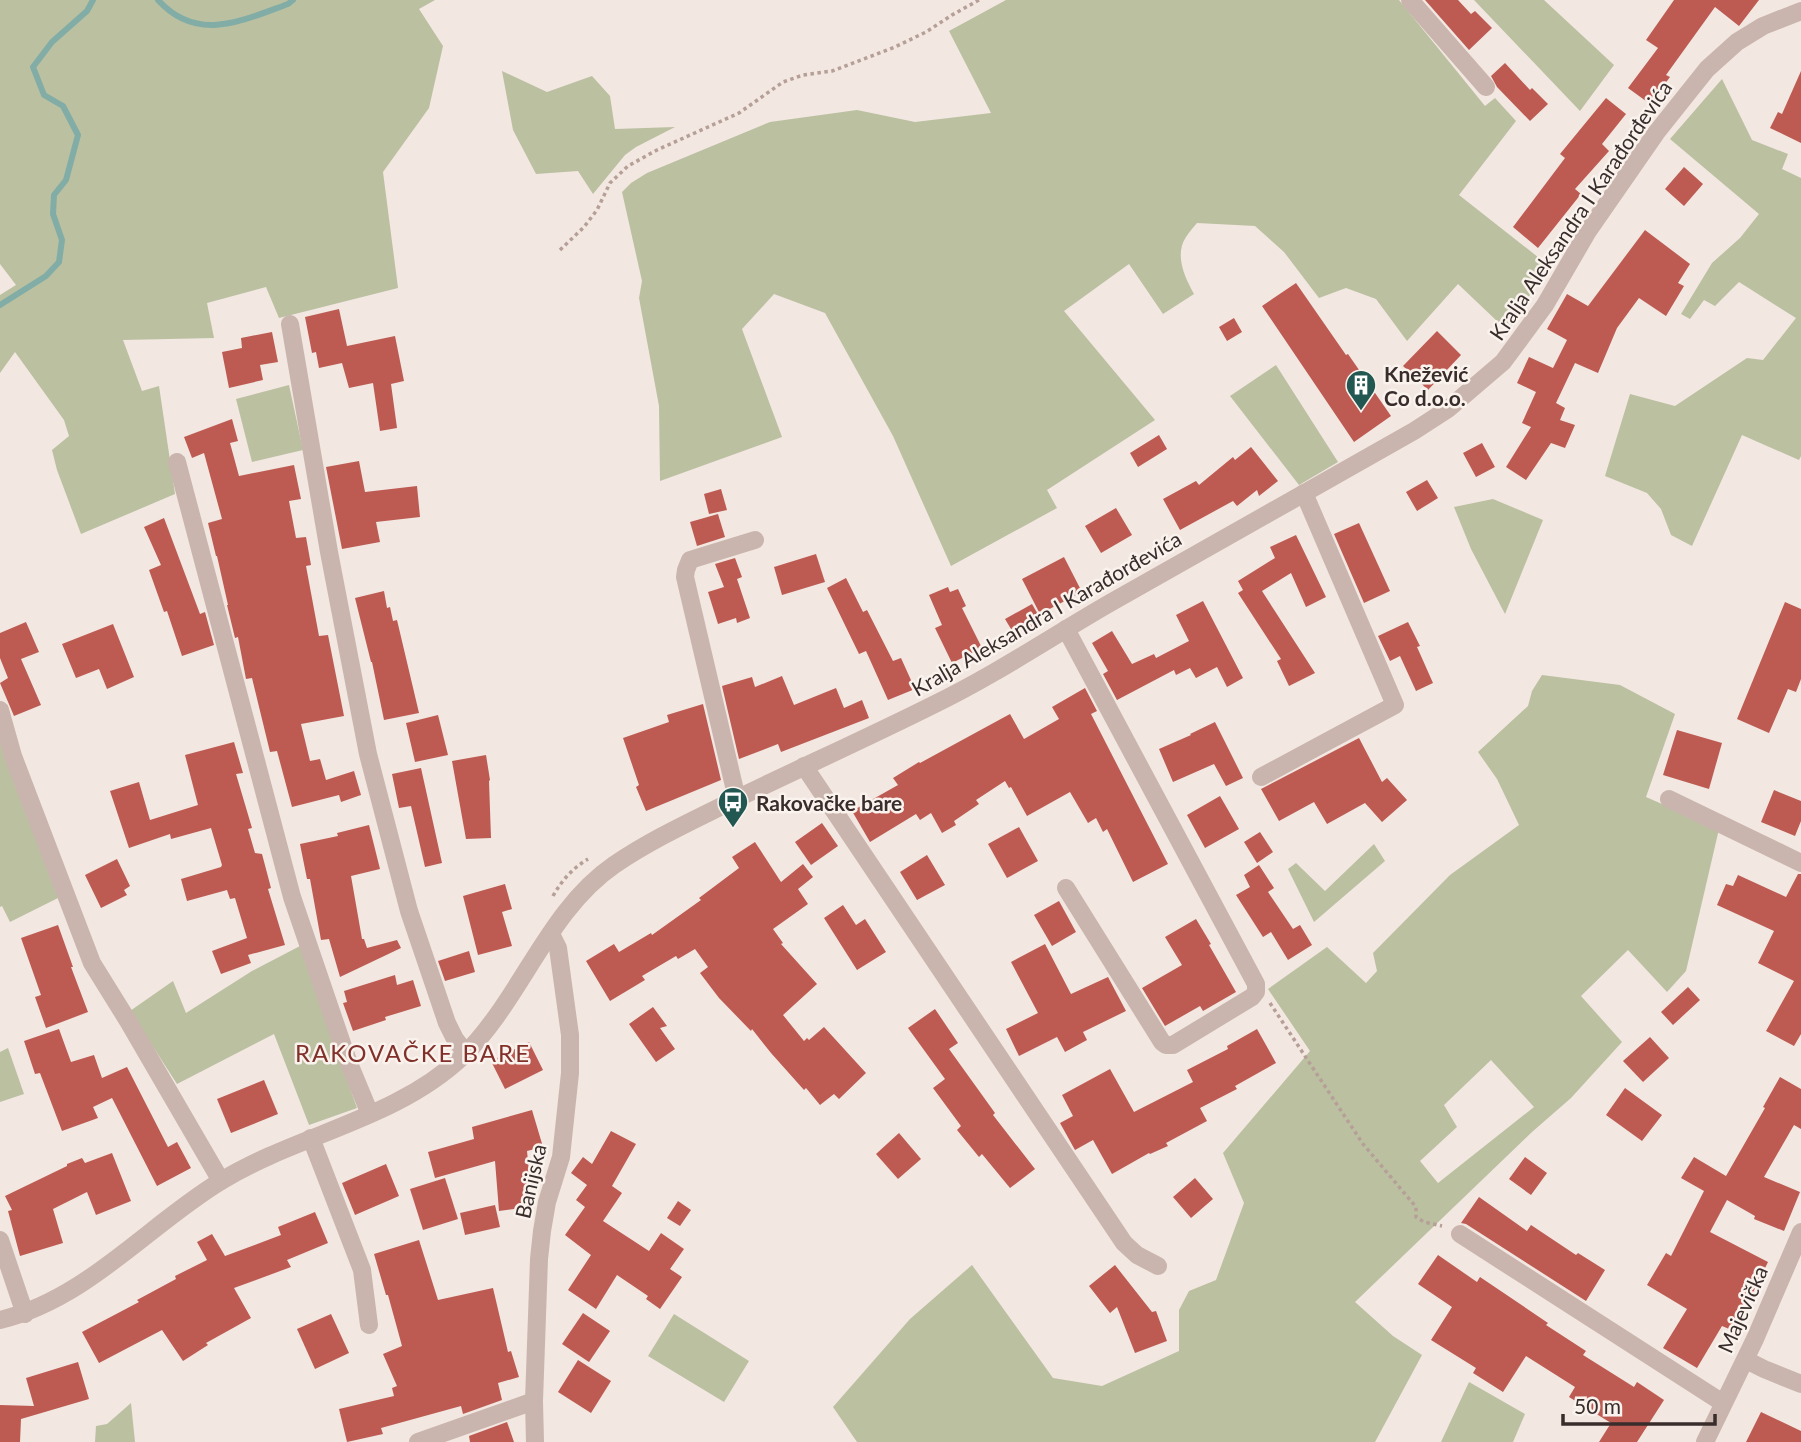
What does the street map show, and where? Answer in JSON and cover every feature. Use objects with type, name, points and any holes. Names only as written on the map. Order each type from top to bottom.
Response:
[{"type":"street","points":[[1410,0],[1486,87]]},
{"type":"street","name":"Kralja Aleksandra I Karađorđevića","points":[[0,1320],[25,1314],[60,1297],[104,1269],[221,1181],[278,1152],[370,1114],[441,1075],[466,1053],[499,1014],[551,934],[589,886],[614,865],[682,825],[935,704],[1006,666],[1304,492],[1414,432],[1448,409],[1503,362],[1545,305],[1588,231],[1656,133],[1707,69],[1737,42],[1798,8]]},
{"type":"street","points":[[290,324],[329,552],[368,754],[409,911],[447,1023],[466,1053]]},
{"type":"street","points":[[177,462],[292,897],[348,1061],[370,1114]]},
{"type":"street","points":[[1261,777],[1395,705],[1304,492]]},
{"type":"street","points":[[737,799],[685,577],[690,560],[755,540]]},
{"type":"street","points":[[1066,629],[1256,984],[1256,992],[1173,1045],[1167,1045],[1162,1042],[1066,888]]},
{"type":"street","points":[[0,710],[13,756],[92,963],[221,1181]]},
{"type":"street","points":[[804,766],[1124,1243],[1137,1255],[1158,1266]]},
{"type":"street","points":[[1669,799],[1801,863]]},
{"type":"street","name":"Banijska","points":[[535,1442],[534,1401],[541,1231],[561,1157],[570,1073],[570,1035],[558,948],[551,934]]},
{"type":"street","points":[[311,1138],[362,1270],[369,1325]]},
{"type":"street","name":"Majevička","points":[[1705,1442],[1746,1360],[1801,1232]]},
{"type":"street","points":[[1460,1234],[1723,1403]]},
{"type":"street","points":[[0,1240],[25,1314]]},
{"type":"street","points":[[1746,1360],[1801,1384]]},
{"type":"street","points":[[418,1442],[534,1401]]},
{"type":"path","points":[[560,250],[584,227],[597,210],[610,183],[628,166],[739,113],[783,82],[803,75],[832,71],[895,47],[979,0]]},
{"type":"path","points":[[1256,992],[1270,1004],[1363,1144],[1416,1207],[1416,1217],[1460,1234]]},
{"type":"green space","points":[[0,0],[435,0],[419,9],[443,46],[429,108],[383,172],[398,288],[279,318],[266,287],[207,303],[214,338],[123,340],[142,391],[159,386],[175,494],[81,534],[52,450],[69,436],[64,420],[15,352],[0,373],[0,295],[16,285],[0,264]]},
{"type":"green space","points":[[1006,0],[1399,0],[1485,106],[1495,98],[1516,121],[1459,195],[1548,265],[1509,330],[1458,284],[1407,341],[1376,299],[1346,288],[1319,298],[1284,252],[1255,226],[1197,223],[1186,237],[1181,251],[1184,274],[1194,294],[1163,314],[1129,264],[1064,311],[1155,420],[1047,490],[1057,508],[951,566],[893,436],[825,313],[774,294],[742,329],[782,437],[660,481],[659,406],[639,298],[642,281],[622,192],[647,173],[770,122],[857,110],[915,122],[991,113],[949,31]]},
{"type":"green space","points":[[1474,0],[1544,0],[1614,65],[1580,111]]},
{"type":"green space","points":[[502,71],[547,92],[592,76],[610,96],[615,129],[675,127],[625,155],[593,194],[578,171],[536,174],[513,130]]},
{"type":"green space","points":[[1722,79],[1752,140],[1788,154],[1782,169],[1801,178],[1801,456],[1799,460],[1742,435],[1692,546],[1671,535],[1661,509],[1647,493],[1605,476],[1630,394],[1675,406],[1747,358],[1763,360],[1796,318],[1739,282],[1715,306],[1704,300],[1690,319],[1681,314],[1712,263],[1740,238],[1759,214],[1670,139]]},
{"type":"green space","points":[[1276,365],[1338,462],[1299,485],[1230,396]]},
{"type":"green space","points":[[289,385],[303,450],[252,462],[236,399]]},
{"type":"green space","points":[[1493,499],[1543,520],[1505,614],[1471,549],[1454,507]]},
{"type":"green space","points":[[1542,675],[1620,685],[1675,714],[1646,797],[1719,829],[1686,971],[1667,992],[1628,950],[1581,996],[1622,1042],[1571,1098],[1355,1302],[1393,1336],[1422,1355],[1375,1442],[857,1442],[833,1407],[910,1319],[972,1265],[1053,1378],[1102,1386],[1179,1351],[1179,1310],[1189,1291],[1216,1280],[1244,1203],[1223,1153],[1310,1051],[1268,989],[1327,947],[1366,983],[1377,971],[1373,953],[1450,875],[1519,825],[1497,779],[1478,752],[1528,706],[1532,691]],"holes":[[[1491,1060],[1534,1107],[1438,1183],[1420,1161],[1457,1127],[1444,1105]]]},
{"type":"green space","points":[[0,741],[58,898],[10,922],[2,906],[0,907]]},
{"type":"green space","points":[[1374,844],[1385,861],[1314,922],[1288,869],[1296,863],[1325,891]]},
{"type":"green space","points":[[300,946],[357,1108],[309,1125],[274,1034],[177,1084],[130,1011],[173,981],[186,1013],[252,971]]},
{"type":"green space","points":[[8,1048],[24,1094],[0,1102],[0,1052]]},
{"type":"green space","points":[[674,1314],[749,1361],[724,1402],[648,1356]]},
{"type":"green space","points":[[1469,1382],[1525,1414],[1513,1442],[1441,1442]]},
{"type":"green space","points":[[131,1403],[135,1442],[95,1442],[96,1426],[107,1424]]},
{"type":"building","points":[[1425,0],[1458,0],[1471,14],[1475,11],[1492,28],[1469,50]]},
{"type":"building","points":[[1674,0],[1759,0],[1739,26],[1715,7],[1666,75],[1670,77],[1650,104],[1628,88],[1658,48],[1646,40]]},
{"type":"building","points":[[1505,63],[1530,90],[1532,88],[1548,104],[1530,121],[1497,87],[1491,76]]},
{"type":"building","points":[[1801,71],[1801,143],[1770,128],[1778,112],[1782,114]]},
{"type":"building","points":[[1606,98],[1626,114],[1602,144],[1609,151],[1575,189],[1581,194],[1538,248],[1513,227],[1565,158],[1560,154]]},
{"type":"building","points":[[1684,167],[1703,184],[1684,206],[1665,189]]},
{"type":"building","points":[[1645,230],[1690,264],[1678,283],[1684,286],[1666,316],[1639,298],[1617,328],[1598,373],[1575,363],[1556,403],[1565,408],[1560,420],[1575,425],[1565,448],[1551,443],[1526,480],[1506,467],[1531,427],[1522,423],[1536,392],[1517,383],[1529,357],[1553,368],[1567,340],[1547,329],[1567,294],[1588,306]]},
{"type":"building","points":[[1296,283],[1391,416],[1354,442],[1262,306]]},
{"type":"building","points":[[339,309],[347,346],[395,336],[404,381],[391,384],[397,428],[380,431],[373,383],[349,388],[342,363],[319,368],[316,352],[312,353],[305,317]]},
{"type":"building","points":[[1234,318],[1242,332],[1227,341],[1219,327]]},
{"type":"building","points":[[1437,331],[1461,355],[1428,390],[1403,366]]},
{"type":"building","points":[[272,332],[278,362],[260,365],[263,380],[229,388],[222,352],[242,348],[241,338]]},
{"type":"building","points":[[232,419],[238,441],[230,443],[239,476],[294,465],[301,499],[289,501],[296,538],[306,537],[311,565],[306,566],[319,636],[328,635],[344,716],[301,724],[310,761],[320,759],[326,780],[354,771],[361,795],[341,802],[339,795],[292,807],[277,751],[270,752],[252,678],[246,679],[238,637],[235,638],[208,523],[222,519],[204,453],[192,458],[184,437]]},
{"type":"building","points":[[1159,435],[1167,449],[1138,467],[1130,453]]},
{"type":"building","points":[[1482,443],[1495,467],[1476,477],[1463,453]]},
{"type":"building","points":[[1251,447],[1278,481],[1259,496],[1257,490],[1237,506],[1233,501],[1180,530],[1163,499],[1196,481],[1199,485],[1233,457],[1235,460]]},
{"type":"building","points":[[359,461],[365,492],[417,486],[420,517],[376,522],[380,542],[342,549],[326,467]]},
{"type":"building","points":[[1427,480],[1438,498],[1417,511],[1406,492]]},
{"type":"building","points":[[721,489],[727,510],[709,514],[704,494]]},
{"type":"building","points":[[1116,508],[1132,535],[1101,553],[1085,526]]},
{"type":"building","points":[[718,514],[725,537],[697,546],[690,522]]},
{"type":"building","points":[[164,518],[200,614],[205,612],[214,645],[182,656],[167,611],[164,612],[149,570],[161,565],[144,527]]},
{"type":"building","points":[[1359,523],[1390,591],[1364,603],[1334,534]]},
{"type":"building","points":[[1296,535],[1326,597],[1306,607],[1291,573],[1262,591],[1315,673],[1289,686],[1277,661],[1281,659],[1238,593],[1243,590],[1238,581],[1275,558],[1270,547]]},
{"type":"building","points":[[816,554],[825,582],[782,595],[774,567]]},
{"type":"building","points":[[1064,557],[1082,592],[1040,614],[1022,579]]},
{"type":"building","points":[[735,558],[742,577],[737,579],[750,618],[737,623],[736,618],[718,624],[708,592],[724,587],[715,564]]},
{"type":"building","points":[[846,578],[863,612],[867,610],[893,661],[901,658],[915,689],[888,700],[866,651],[859,654],[827,588]]},
{"type":"building","points":[[948,587],[950,592],[958,589],[966,606],[962,608],[982,648],[952,663],[935,628],[942,625],[929,595]]},
{"type":"building","points":[[384,591],[387,608],[390,607],[393,621],[397,620],[419,713],[384,720],[355,598]]},
{"type":"building","points":[[1203,601],[1243,678],[1227,687],[1217,667],[1196,678],[1190,668],[1176,675],[1174,670],[1117,700],[1103,674],[1108,671],[1092,643],[1112,631],[1132,664],[1154,654],[1156,658],[1189,641],[1176,615]]},
{"type":"building","points":[[1785,602],[1801,609],[1801,679],[1796,692],[1788,689],[1769,733],[1737,719]]},
{"type":"building","points":[[1032,604],[1043,623],[1017,639],[1005,619]]},
{"type":"building","points":[[26,622],[39,652],[21,659],[41,705],[14,716],[0,683],[8,678],[0,658],[0,633]]},
{"type":"building","points":[[1408,622],[1433,683],[1416,691],[1400,656],[1390,661],[1378,636]]},
{"type":"building","points":[[113,624],[134,677],[107,689],[99,669],[76,678],[62,644]]},
{"type":"building","points":[[782,676],[794,705],[836,688],[844,708],[862,700],[869,718],[781,752],[778,744],[739,759],[722,686],[752,677],[755,687]]},
{"type":"building","points":[[1085,688],[1097,711],[1091,714],[1168,864],[1133,882],[1107,829],[1103,832],[1096,818],[1088,823],[1070,792],[1027,816],[1005,781],[976,800],[979,804],[954,821],[956,825],[942,833],[931,813],[920,820],[916,814],[870,842],[852,811],[898,785],[893,778],[1010,714],[1024,739],[1059,719],[1052,707]]},
{"type":"building","points":[[703,704],[721,780],[646,811],[636,787],[639,785],[623,738],[669,722],[667,715]]},
{"type":"building","points":[[438,715],[448,755],[415,762],[406,723]]},
{"type":"building","points":[[1215,722],[1243,778],[1226,786],[1214,764],[1173,782],[1159,749]]},
{"type":"building","points":[[1677,730],[1722,743],[1709,789],[1663,775]]},
{"type":"building","points":[[1359,738],[1382,782],[1387,778],[1407,800],[1382,822],[1365,803],[1327,824],[1314,802],[1279,821],[1261,789]]},
{"type":"building","points":[[234,742],[243,773],[236,774],[252,828],[248,829],[255,853],[262,854],[271,888],[268,889],[285,945],[248,955],[251,963],[221,974],[212,951],[247,938],[235,898],[230,899],[227,890],[187,901],[181,879],[221,867],[211,828],[171,839],[170,834],[129,848],[110,791],[139,782],[150,820],[198,805],[185,755]]},
{"type":"building","points":[[486,755],[490,780],[491,838],[466,839],[452,761]]},
{"type":"building","points":[[421,768],[442,863],[425,867],[411,806],[399,808],[392,774]]},
{"type":"building","points":[[1774,790],[1801,801],[1801,821],[1795,836],[1761,822]]},
{"type":"building","points":[[1220,796],[1239,829],[1205,848],[1187,815]]},
{"type":"building","points":[[822,823],[838,846],[811,865],[795,842]]},
{"type":"building","points":[[369,825],[380,869],[351,876],[362,939],[367,948],[397,940],[401,948],[340,977],[329,939],[321,940],[310,879],[307,879],[300,844],[338,836],[337,833]]},
{"type":"building","points":[[1019,827],[1038,861],[1007,878],[988,844]]},
{"type":"building","points":[[1260,832],[1273,852],[1257,863],[1244,842]]},
{"type":"building","points":[[755,842],[781,882],[803,864],[813,877],[798,889],[808,904],[773,929],[783,943],[781,944],[817,984],[783,1015],[804,1041],[824,1027],[866,1073],[839,1099],[834,1094],[820,1105],[752,1029],[751,1031],[719,998],[700,973],[708,967],[695,949],[678,959],[676,956],[642,976],[645,980],[610,1001],[586,961],[614,944],[619,952],[651,933],[652,935],[701,900],[699,898],[739,868],[732,857]]},
{"type":"building","points":[[927,855],[945,885],[917,900],[900,872]]},
{"type":"building","points":[[117,859],[130,886],[124,890],[127,895],[101,908],[85,875]]},
{"type":"building","points":[[1259,865],[1274,888],[1268,892],[1293,929],[1300,925],[1312,945],[1288,960],[1271,932],[1263,937],[1236,895],[1250,887],[1244,875]]},
{"type":"building","points":[[1798,874],[1801,874],[1801,1034],[1794,1046],[1766,1031],[1794,981],[1758,963],[1774,931],[1717,905],[1726,884],[1733,886],[1738,875],[1786,897]]},
{"type":"building","points":[[505,884],[512,909],[502,912],[512,946],[478,955],[463,896]]},
{"type":"building","points":[[1059,901],[1076,932],[1052,946],[1034,915]]},
{"type":"building","points":[[843,905],[856,925],[865,919],[886,952],[857,970],[824,918]]},
{"type":"building","points":[[1196,919],[1236,992],[1203,1011],[1200,1006],[1165,1026],[1142,988],[1182,965],[1165,937]]},
{"type":"building","points":[[58,925],[88,1012],[46,1028],[35,997],[41,995],[21,938]]},
{"type":"building","points":[[1045,944],[1071,994],[1108,977],[1126,1011],[1083,1032],[1087,1040],[1065,1052],[1057,1037],[1019,1056],[1006,1029],[1038,1013],[1011,962]]},
{"type":"building","points":[[469,951],[475,972],[445,981],[438,961]]},
{"type":"building","points":[[395,975],[397,985],[413,980],[421,1006],[353,1031],[343,1003],[347,1002],[344,991]]},
{"type":"building","points":[[1688,987],[1700,1000],[1673,1025],[1661,1012]]},
{"type":"building","points":[[653,1007],[667,1026],[660,1028],[675,1049],[656,1062],[629,1024]]},
{"type":"building","points":[[935,1009],[958,1043],[949,1049],[995,1113],[993,1115],[1035,1169],[1010,1188],[982,1154],[979,1157],[957,1130],[961,1126],[933,1088],[945,1079],[908,1028]]},
{"type":"building","points":[[59,1029],[71,1062],[94,1055],[102,1078],[127,1067],[168,1147],[177,1142],[191,1168],[157,1186],[112,1098],[93,1107],[98,1118],[62,1131],[40,1073],[35,1074],[24,1041]]},
{"type":"building","points":[[1257,1029],[1276,1063],[1235,1086],[1237,1089],[1200,1108],[1207,1121],[1166,1143],[1168,1146],[1149,1153],[1112,1174],[1093,1140],[1075,1150],[1060,1123],[1073,1116],[1062,1095],[1110,1069],[1134,1112],[1193,1082],[1187,1070],[1228,1049],[1227,1046]]},
{"type":"building","points":[[1650,1037],[1669,1058],[1643,1082],[1623,1061]]},
{"type":"building","points":[[529,1042],[543,1070],[505,1089],[491,1061]]},
{"type":"building","points":[[1780,1077],[1801,1089],[1801,1129],[1794,1125],[1764,1177],[1800,1192],[1784,1231],[1754,1219],[1755,1216],[1727,1200],[1710,1232],[1768,1262],[1734,1331],[1722,1326],[1697,1368],[1663,1348],[1687,1309],[1647,1285],[1666,1253],[1671,1256],[1704,1191],[1681,1178],[1694,1157],[1726,1176]]},
{"type":"building","points":[[264,1080],[278,1114],[231,1133],[217,1099]]},
{"type":"building","points":[[1625,1088],[1662,1115],[1642,1141],[1606,1115]]},
{"type":"building","points":[[532,1110],[543,1147],[527,1151],[532,1202],[521,1203],[522,1208],[499,1211],[495,1161],[435,1178],[428,1152],[474,1139],[472,1127]]},
{"type":"building","points":[[611,1131],[636,1144],[612,1186],[622,1193],[603,1221],[649,1251],[661,1233],[684,1249],[670,1269],[682,1277],[660,1309],[646,1299],[648,1296],[617,1275],[596,1309],[568,1290],[591,1255],[565,1235],[585,1207],[576,1200],[587,1185],[571,1173],[583,1157],[592,1164]]},
{"type":"building","points":[[899,1133],[921,1159],[898,1179],[876,1154]]},
{"type":"building","points":[[112,1153],[131,1201],[96,1215],[87,1192],[53,1209],[63,1243],[20,1256],[8,1211],[12,1210],[5,1196],[67,1164],[82,1158],[85,1163]]},
{"type":"building","points":[[1525,1157],[1547,1173],[1531,1195],[1509,1179]]},
{"type":"building","points":[[386,1164],[399,1196],[355,1215],[342,1183]]},
{"type":"building","points":[[445,1178],[458,1219],[423,1230],[410,1189]]},
{"type":"building","points":[[1195,1178],[1213,1199],[1191,1218],[1173,1197]]},
{"type":"building","points":[[1479,1197],[1527,1231],[1531,1225],[1576,1255],[1578,1253],[1605,1270],[1586,1301],[1461,1223]]},
{"type":"building","points":[[678,1201],[691,1210],[680,1226],[667,1218]]},
{"type":"building","points":[[495,1205],[500,1227],[465,1235],[460,1213]]},
{"type":"building","points":[[315,1212],[328,1243],[287,1260],[291,1267],[234,1288],[251,1318],[206,1343],[208,1345],[183,1361],[162,1330],[99,1363],[82,1332],[139,1302],[137,1300],[176,1279],[175,1276],[207,1260],[197,1242],[212,1234],[225,1256],[281,1235],[278,1227]]},
{"type":"building","points":[[419,1240],[438,1300],[493,1288],[508,1352],[511,1351],[519,1377],[498,1383],[502,1400],[463,1414],[461,1406],[381,1428],[383,1434],[347,1442],[339,1409],[394,1396],[392,1388],[397,1386],[383,1354],[402,1346],[374,1254]]},
{"type":"building","points":[[1438,1255],[1477,1282],[1480,1277],[1548,1323],[1546,1325],[1586,1351],[1583,1355],[1634,1387],[1637,1382],[1664,1400],[1637,1442],[1599,1442],[1611,1423],[1569,1397],[1575,1387],[1526,1356],[1503,1392],[1473,1373],[1476,1368],[1431,1340],[1452,1307],[1418,1284]]},
{"type":"building","points":[[1115,1265],[1152,1312],[1156,1311],[1167,1341],[1135,1353],[1117,1307],[1110,1313],[1089,1286]]},
{"type":"building","points":[[583,1313],[610,1331],[589,1362],[562,1344]]},
{"type":"building","points":[[331,1314],[349,1353],[315,1369],[297,1329]]},
{"type":"building","points":[[578,1360],[611,1381],[591,1413],[558,1392]]},
{"type":"building","points":[[78,1362],[89,1399],[21,1419],[20,1442],[0,1442],[0,1405],[34,1406],[26,1378]]},
{"type":"building","points":[[1761,1412],[1801,1431],[1801,1442],[1746,1442]]},
{"type":"building","points":[[507,1422],[514,1442],[470,1442],[469,1436]]},
{"type":"waterway","points":[[0,305],[46,276],[59,262],[62,240],[53,214],[54,195],[66,180],[78,135],[63,106],[44,95],[33,67],[52,42],[87,11],[93,0]]},
{"type":"waterway","points":[[158,0],[173,13],[204,25],[236,22],[293,0]]},
{"type":"place","name":"Knežević Co d.o.o.","points":[[1361,412]]},
{"type":"place","name":"Rakovačke bare","points":[[733,829]]},
{"type":"district","name":"RAKOVAČKE BARE","points":[[413,1052]]}]
